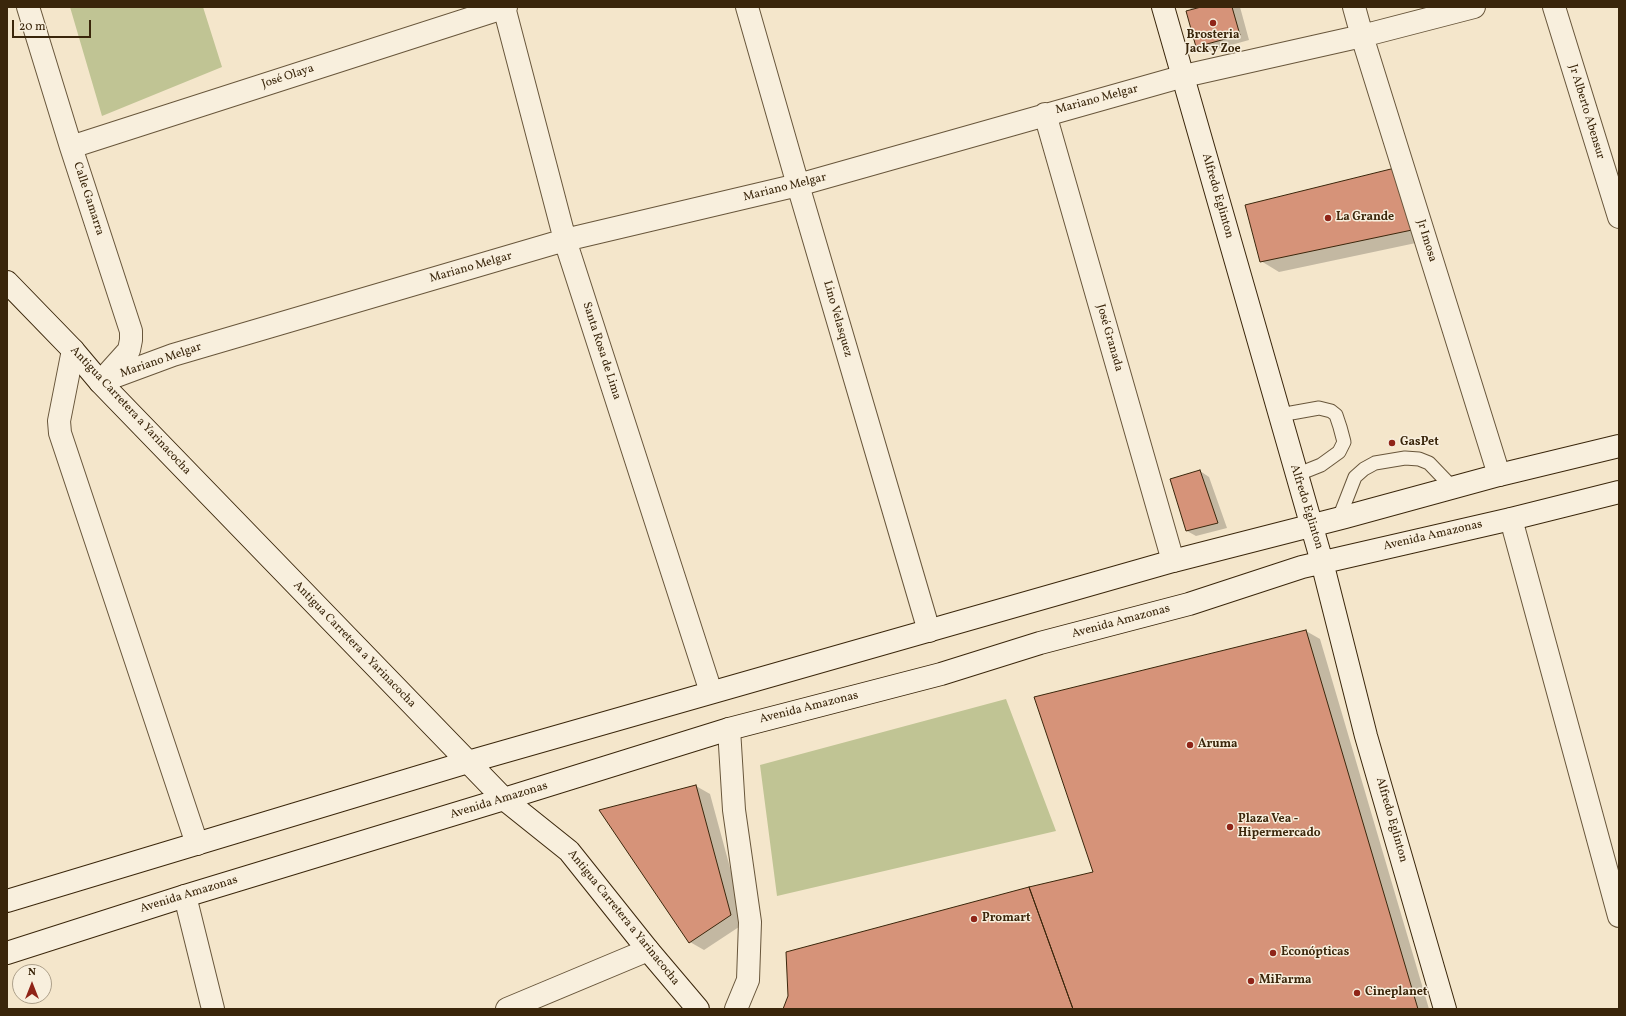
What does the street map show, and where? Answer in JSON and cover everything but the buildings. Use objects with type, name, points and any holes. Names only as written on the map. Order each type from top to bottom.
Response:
[{"type":"street","name":"Calle Gamarra","points":[[28,7],[71,147],[131,331],[129,350],[100,382]]},
{"type":"street","name":"José Olaya","points":[[71,147],[505,7]]},
{"type":"street","name":"Santa Rosa de Lima","points":[[505,7],[565,240],[711,692]]},
{"type":"street","name":"Lino Velasquez","points":[[748,7],[798,186],[928,631]]},
{"type":"street","name":"Alfredo Eglinton","points":[[1163,7],[1184,76],[1296,476],[1322,562],[1366,736],[1446,1009]]},
{"type":"street","name":"Jr Imosa","points":[[1354,7],[1499,475]]},
{"type":"street","name":"Mariano Melgar","points":[[100,382],[173,355],[565,240],[798,186],[1045,114],[1184,76],[1362,36],[1474,7]]},
{"type":"street","name":"Jr Alberto Abensur","points":[[1554,7],[1619,217]]},
{"type":"street","name":"José Granada","points":[[1045,114],[1173,561]]},
{"type":"street","name":"Antigua Carretera a Yarinacocha","points":[[7,282],[73,350],[100,382],[504,799],[569,851],[648,950],[698,1009]]},
{"type":"street","points":[[73,350],[59,421],[60,433],[198,844]]},
{"type":"street","points":[[7,901],[468,762],[1173,561],[1452,487],[1619,446]]},
{"type":"street","name":"Avenida Amazonas","points":[[7,953],[184,896],[729,729],[942,674],[1040,643],[1189,604],[1302,567],[1511,519],[1619,492]]},
{"type":"street","points":[[1511,519],[1619,916]]},
{"type":"street","points":[[729,729],[734,810],[750,922],[748,980],[736,1009]]},
{"type":"street","points":[[184,896],[213,1009]]},
{"type":"street","points":[[507,1009],[648,950]]},
{"type":"lane","points":[[1280,415],[1319,408],[1331,411],[1336,415],[1344,442],[1339,452],[1321,465],[1296,476]]},
{"type":"lane","points":[[1339,518],[1355,477],[1364,468],[1375,463],[1405,458],[1419,459],[1429,463],[1452,487]]},
{"type":"green space","points":[[70,7],[203,7],[222,67],[102,116]]},
{"type":"green space","points":[[1006,699],[1056,831],[777,896],[760,765]]},
{"type":"place","name":"Brosteria Jack y Zoe","points":[[1213,23]]},
{"type":"place","name":"La Grande","points":[[1328,218]]},
{"type":"place","name":"GasPet","points":[[1392,443]]},
{"type":"place","name":"Aruma","points":[[1190,745]]},
{"type":"place","name":"Plaza Vea - Hipermercado","points":[[1230,827]]},
{"type":"place","name":"Promart","points":[[974,919]]},
{"type":"place","name":"Econópticas","points":[[1273,953]]},
{"type":"place","name":"MiFarma","points":[[1251,981]]},
{"type":"place","name":"Cineplanet","points":[[1357,993]]}]
